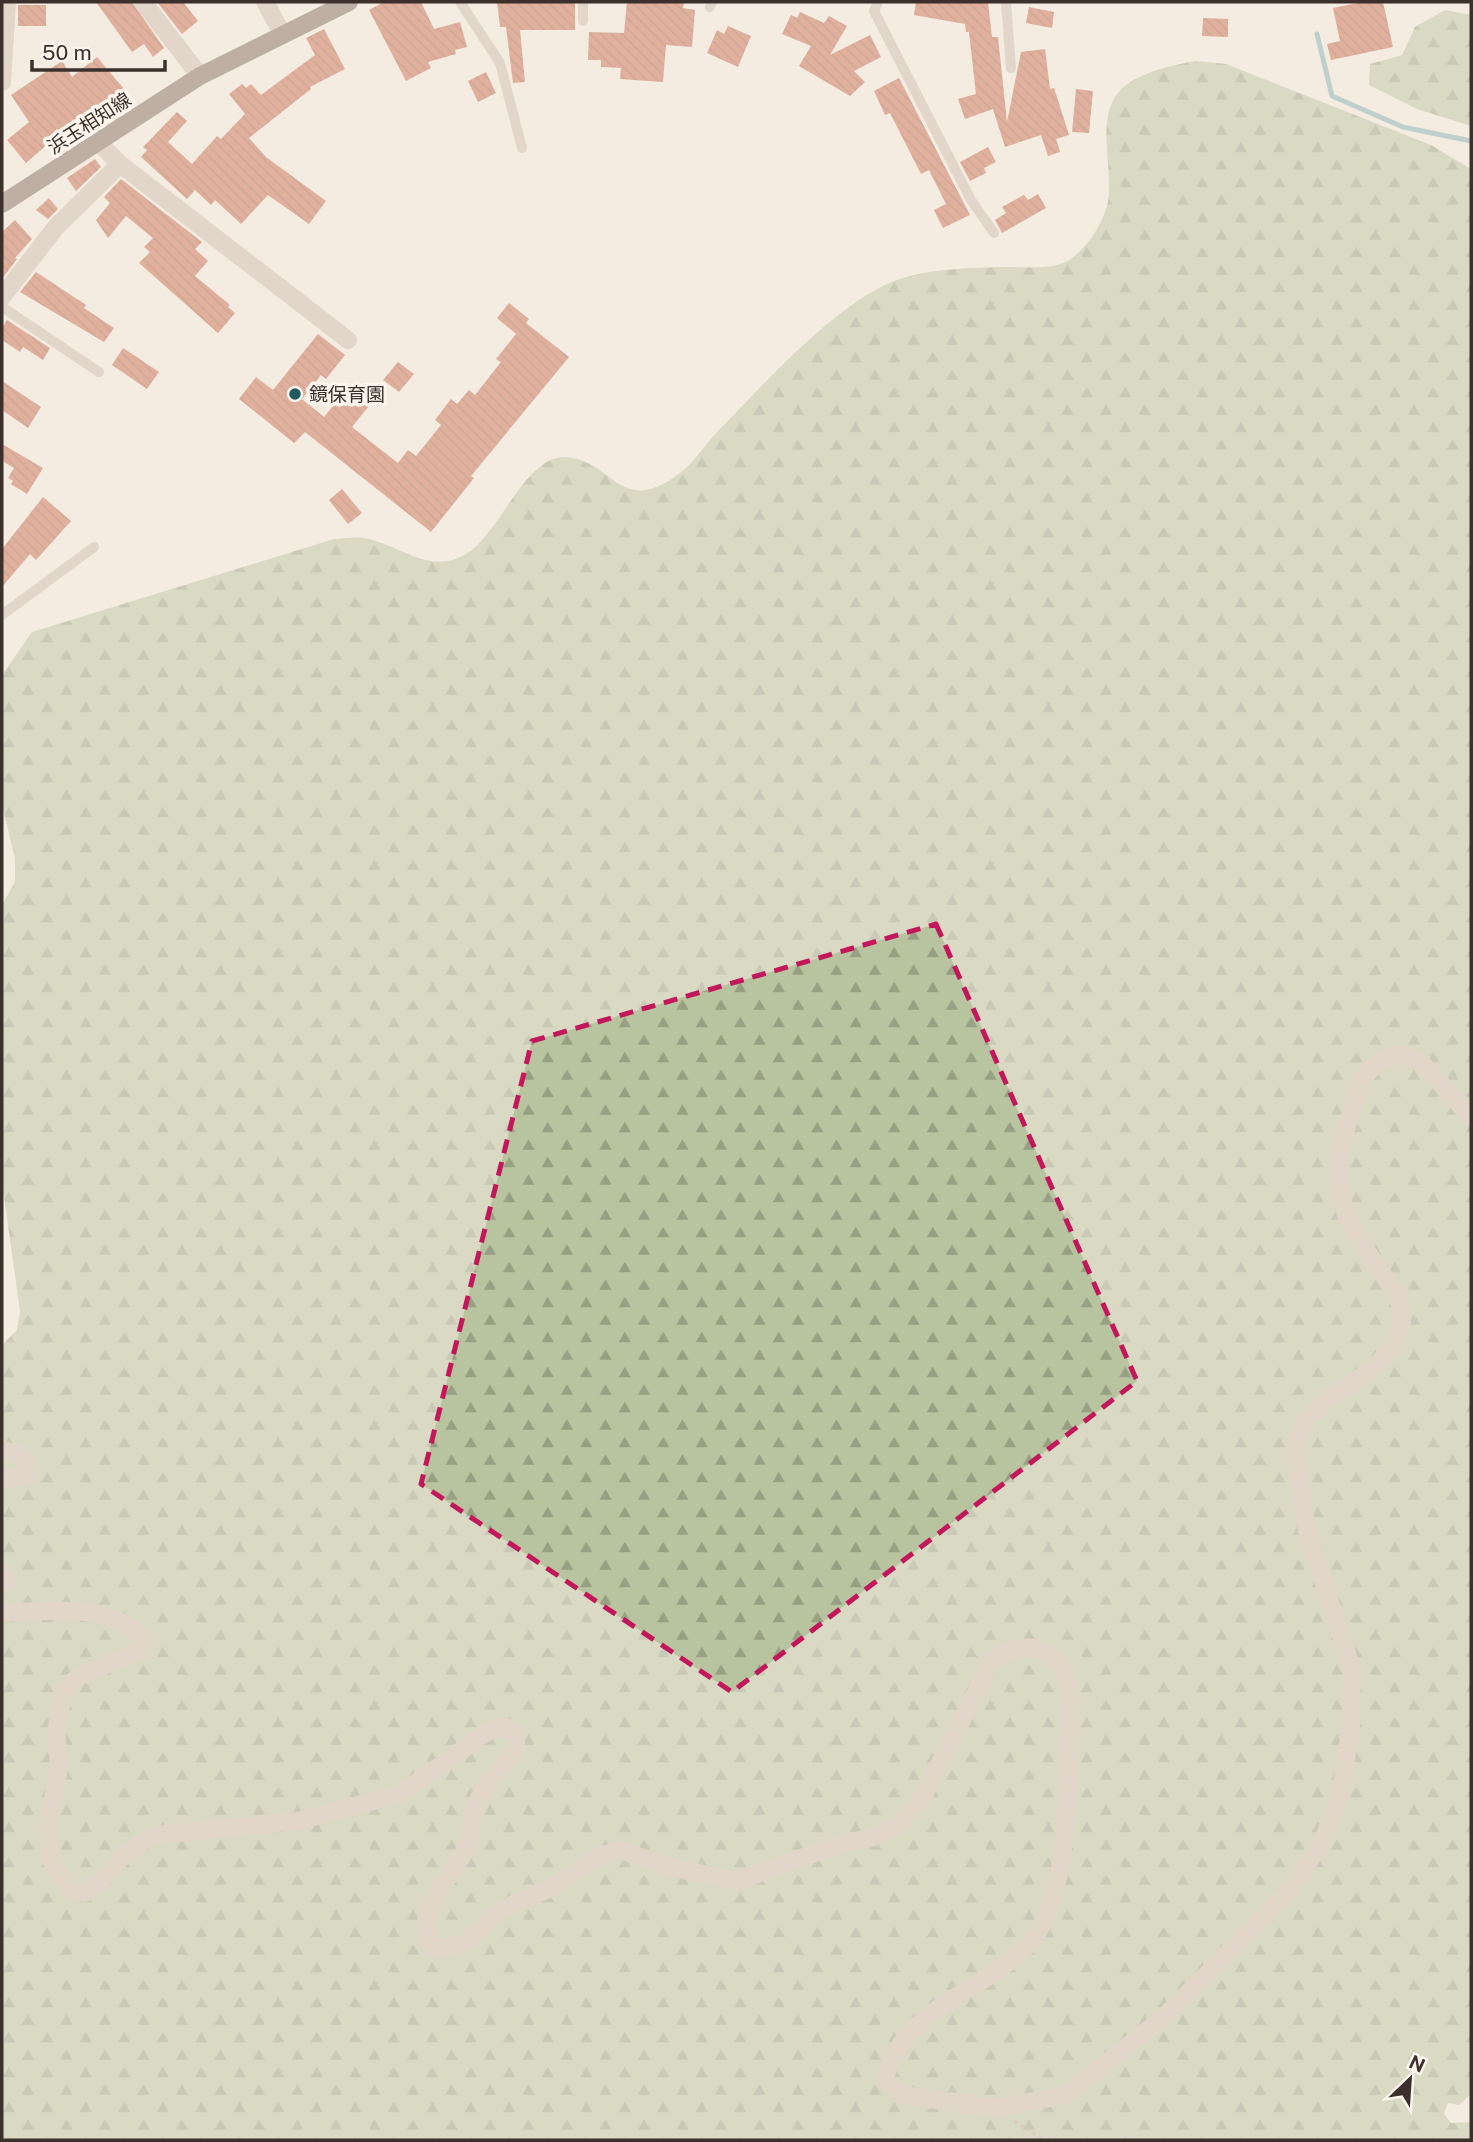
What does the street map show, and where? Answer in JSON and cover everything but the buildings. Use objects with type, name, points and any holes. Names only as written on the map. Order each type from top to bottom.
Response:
[{"type":"main road","name":"浜玉相知線","points":[[2,204],[200,76],[349,2]]},
{"type":"street","points":[[2,82],[6,2]]},
{"type":"street","points":[[143,2],[200,76]]},
{"type":"street","points":[[265,2],[282,33]]},
{"type":"street","points":[[98,142],[120,164],[348,340]]},
{"type":"street","points":[[2,297],[56,227],[120,164]]},
{"type":"street","points":[[2,1613],[62,1611],[113,1616],[131,1625],[144,1638],[142,1650],[77,1677],[64,1691],[57,1731],[59,1767],[48,1827],[52,1862],[70,1890],[85,1893],[100,1882],[126,1853],[154,1835],[298,1821],[400,1794],[490,1730],[506,1727],[514,1733],[517,1747],[479,1797],[472,1814],[468,1845],[436,1895],[425,1919],[426,1937],[434,1948],[447,1949],[463,1945],[502,1909],[549,1889],[599,1856],[621,1850],[664,1866],[738,1881],[837,1845],[873,1837],[899,1825],[921,1800],[992,1661],[1007,1650],[1022,1646],[1045,1652],[1060,1663],[1068,1678],[1070,1722],[1065,1829],[1059,1870],[1044,1919],[1032,1940],[1005,1965],[933,2010],[906,2034],[889,2061],[885,2079],[902,2095],[996,2108],[1066,2095],[1164,2017],[1292,1888],[1323,1840],[1340,1798],[1351,1727],[1352,1669],[1307,1531],[1295,1450],[1304,1422],[1325,1401],[1370,1371],[1391,1349],[1402,1322],[1399,1296],[1373,1261],[1346,1215],[1339,1184],[1339,1150],[1362,1079],[1380,1060],[1402,1054],[1422,1063],[1471,1117]]},
{"type":"street","points":[[2,1450],[19,1454],[30,1467],[29,1476],[2,1479]]},
{"type":"street","points":[[2,1572],[8,1581],[2,1585]]},
{"type":"lane","points":[[460,2],[500,63],[522,148]]},
{"type":"lane","points":[[583,2],[583,21]]},
{"type":"lane","points":[[878,2],[874,11],[971,200],[994,233]]},
{"type":"lane","points":[[1006,2],[1011,68]]},
{"type":"lane","points":[[2,307],[99,372]]},
{"type":"lane","points":[[2,615],[94,547]]},
{"type":"path","points":[[996,2108],[1044,2140]]},
{"type":"highlighted area","points":[[936,924],[1137,1381],[732,1692],[421,1484],[532,1041]]},
{"type":"green space","points":[[1445,10],[1471,15],[1471,126],[1417,109],[1369,85],[1370,64],[1402,55],[1415,27]]},
{"type":"green space","points":[[1196,61],[1226,64],[1431,145],[1471,169],[1471,2094],[1459,2105],[1448,2103],[1444,2114],[1451,2123],[1471,2122],[1471,2140],[2,2140],[2,1345],[17,1330],[20,1311],[2,1182],[2,905],[15,882],[15,858],[2,805],[2,675],[32,632],[334,539],[365,538],[429,561],[453,560],[478,544],[525,482],[538,468],[551,460],[566,457],[582,460],[630,489],[643,490],[660,486],[685,469],[718,431],[802,346],[850,306],[874,291],[909,276],[935,271],[1047,267],[1072,258],[1090,240],[1100,224],[1108,201],[1107,124],[1116,96],[1126,85],[1150,72]]},
{"type":"waterway","points":[[1317,34],[1332,96],[1403,127],[1471,141]]},
{"type":"place","name":"鏡保育園","points":[[295,394]]}]
